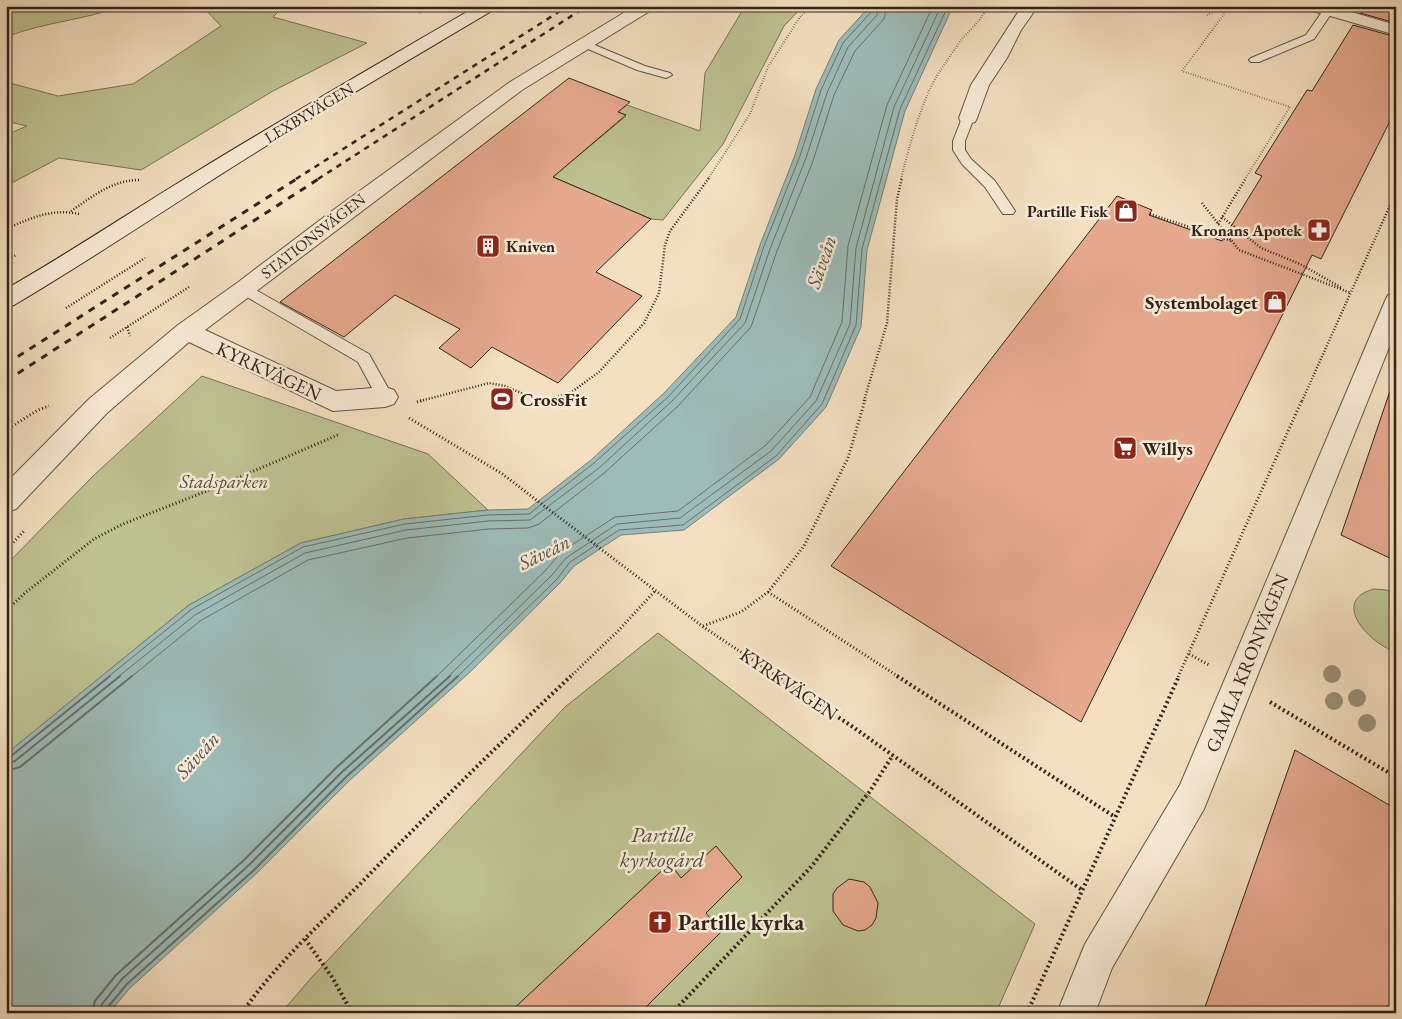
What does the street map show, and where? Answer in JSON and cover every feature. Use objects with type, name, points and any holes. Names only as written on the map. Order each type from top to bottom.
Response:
[{"type":"street","name":"LEXBYVÄGEN","points":[[6,299],[70,262],[130,221],[489,6]]},
{"type":"street","name":"STATIONSVÄGEN","points":[[6,501],[98,406],[186,331],[516,86],[648,6]]},
{"type":"street","points":[[968,118],[980,84],[1030,6]]},
{"type":"street","points":[[1312,6],[1396,30]]},
{"type":"street","name":"LEXBYVÄGEN","points":[[6,286],[78,244],[130,221]]},
{"type":"street","name":"GAMLA KRONVÄGEN","points":[[1076,1013],[1098,957],[1192,797],[1396,301]]},
{"type":"street","name":"KYRKVÄGEN","points":[[186,331],[256,362],[332,401],[385,397]]},
{"type":"lane","points":[[1255,60],[1310,37],[1328,11]]},
{"type":"lane","points":[[584,44],[641,68],[666,75]]},
{"type":"lane","points":[[968,118],[959,141],[959,150],[966,161],[990,184],[1008,211]]},
{"type":"lane","points":[[245,289],[364,358],[385,397]]},
{"type":"path","points":[[719,10],[731,6]]},
{"type":"path","points":[[412,403],[489,383],[505,386],[535,399],[553,399],[573,392],[598,372],[644,323],[659,293],[665,244],[670,231],[715,170],[750,114],[768,67],[800,17],[811,6]]},
{"type":"path","points":[[702,626],[741,612],[768,592],[804,546],[829,500],[848,458],[887,323],[897,199],[907,155],[920,116],[937,76],[961,41],[985,13],[988,6]]},
{"type":"path","points":[[1208,15],[1224,6]]},
{"type":"path","points":[[1218,224],[1290,107],[1182,71],[1230,6]]},
{"type":"path","points":[[6,229],[39,215],[71,211],[118,182],[133,179],[141,181]]},
{"type":"path","points":[[1027,1013],[1396,192]]},
{"type":"path","points":[[1202,203],[1239,250],[1351,293]]},
{"type":"path","points":[[71,211],[79,214]]},
{"type":"path","points":[[1150,214],[1232,242]]},
{"type":"path","points":[[1222,217],[1261,248],[1300,264],[1351,293]]},
{"type":"path","points":[[66,308],[145,258]]},
{"type":"path","points":[[110,338],[189,287]]},
{"type":"path","points":[[6,430],[38,410],[52,405]]},
{"type":"path","points":[[6,611],[25,593],[94,539],[123,524],[212,489],[342,433]]},
{"type":"path","name":"KYRKVÄGEN","points":[[501,473],[702,626],[893,755],[1082,890]]},
{"type":"path","points":[[242,1013],[258,991],[304,938],[464,778],[618,631],[656,591]]},
{"type":"path","points":[[768,592],[1115,817]]},
{"type":"path","points":[[1272,703],[1396,778]]},
{"type":"path","points":[[672,1013],[811,867],[870,791],[893,755]]},
{"type":"path","points":[[304,938],[332,977],[352,1013]]},
{"type":"green space","points":[[6,6],[122,6],[6,37]]},
{"type":"green space","points":[[202,6],[284,6],[273,17],[367,43],[273,91],[141,170],[59,158],[6,186],[6,135],[27,126],[6,121],[6,82],[58,96],[133,84],[221,26]]},
{"type":"green space","points":[[745,6],[803,6],[784,26],[723,144],[663,220],[651,219],[553,177],[626,116],[618,112],[627,105],[700,131],[705,73]]},
{"type":"green space","name":"Stadsparken","points":[[202,376],[428,454],[488,510],[404,519],[301,543],[189,605],[6,754],[6,565],[93,476]]},
{"type":"green space","points":[[1374,589],[1396,593],[1396,652],[1375,640],[1366,632],[1358,622],[1354,612],[1355,603],[1361,595]]},
{"type":"green space","name":"Partille kyrkogård","points":[[658,633],[1035,924],[996,1013],[281,1013],[312,977],[565,707]]},
{"type":"water","name":"Säveån","points":[[870,6],[953,6],[905,111],[867,250],[861,327],[826,407],[779,459],[684,530],[621,535],[574,566],[560,583],[470,672],[350,780],[257,873],[130,988],[109,1013],[6,1013],[6,754],[189,605],[301,543],[404,519],[488,510],[528,509],[591,460],[664,393],[736,317],[760,245],[795,155],[816,89],[839,40]]},
{"type":"building","points":[[1364,6],[1396,6],[1396,23],[1360,13]]},
{"type":"building","points":[[1353,25],[1396,37],[1396,109],[1321,259],[1312,255],[1081,722],[831,566],[1117,196],[1152,210],[1149,215],[1222,241],[1262,176],[1255,173],[1307,90],[1312,91]]},
{"type":"building","name":"Kniven","points":[[569,78],[630,102],[618,112],[626,115],[553,177],[651,219],[596,272],[642,296],[558,383],[492,347],[471,368],[439,348],[460,329],[395,295],[344,337],[280,302]]},
{"type":"building","points":[[1390,391],[1396,392],[1396,561],[1341,535]]},
{"type":"building","points":[[1295,750],[1396,809],[1396,1013],[1203,1013]]},
{"type":"building","name":"Partille kyrka","points":[[716,846],[742,877],[706,913],[721,932],[640,1013],[509,1013],[670,863],[681,878]]},
{"type":"building","points":[[849,879],[864,882],[870,887],[878,903],[876,918],[872,925],[865,930],[858,931],[843,925],[833,911],[833,894],[837,888]]},
{"type":"railway","points":[[296,179],[568,6]]},
{"type":"railway","points":[[318,179],[587,6]]},
{"type":"railway","points":[[6,364],[298,178]]},
{"type":"railway","points":[[6,381],[320,178]]},
{"type":"place","name":"Partille Fisk","points":[[1126,211]]},
{"type":"place","name":"Kronans Apotek","points":[[1319,230]]},
{"type":"place","name":"Kniven","points":[[488,246]]},
{"type":"place","name":"Systembolaget","points":[[1275,302]]},
{"type":"place","name":"CrossFit","points":[[502,399]]},
{"type":"place","name":"Willys","points":[[1125,448]]},
{"type":"place","name":"Partille kyrka","points":[[660,922]]}]
